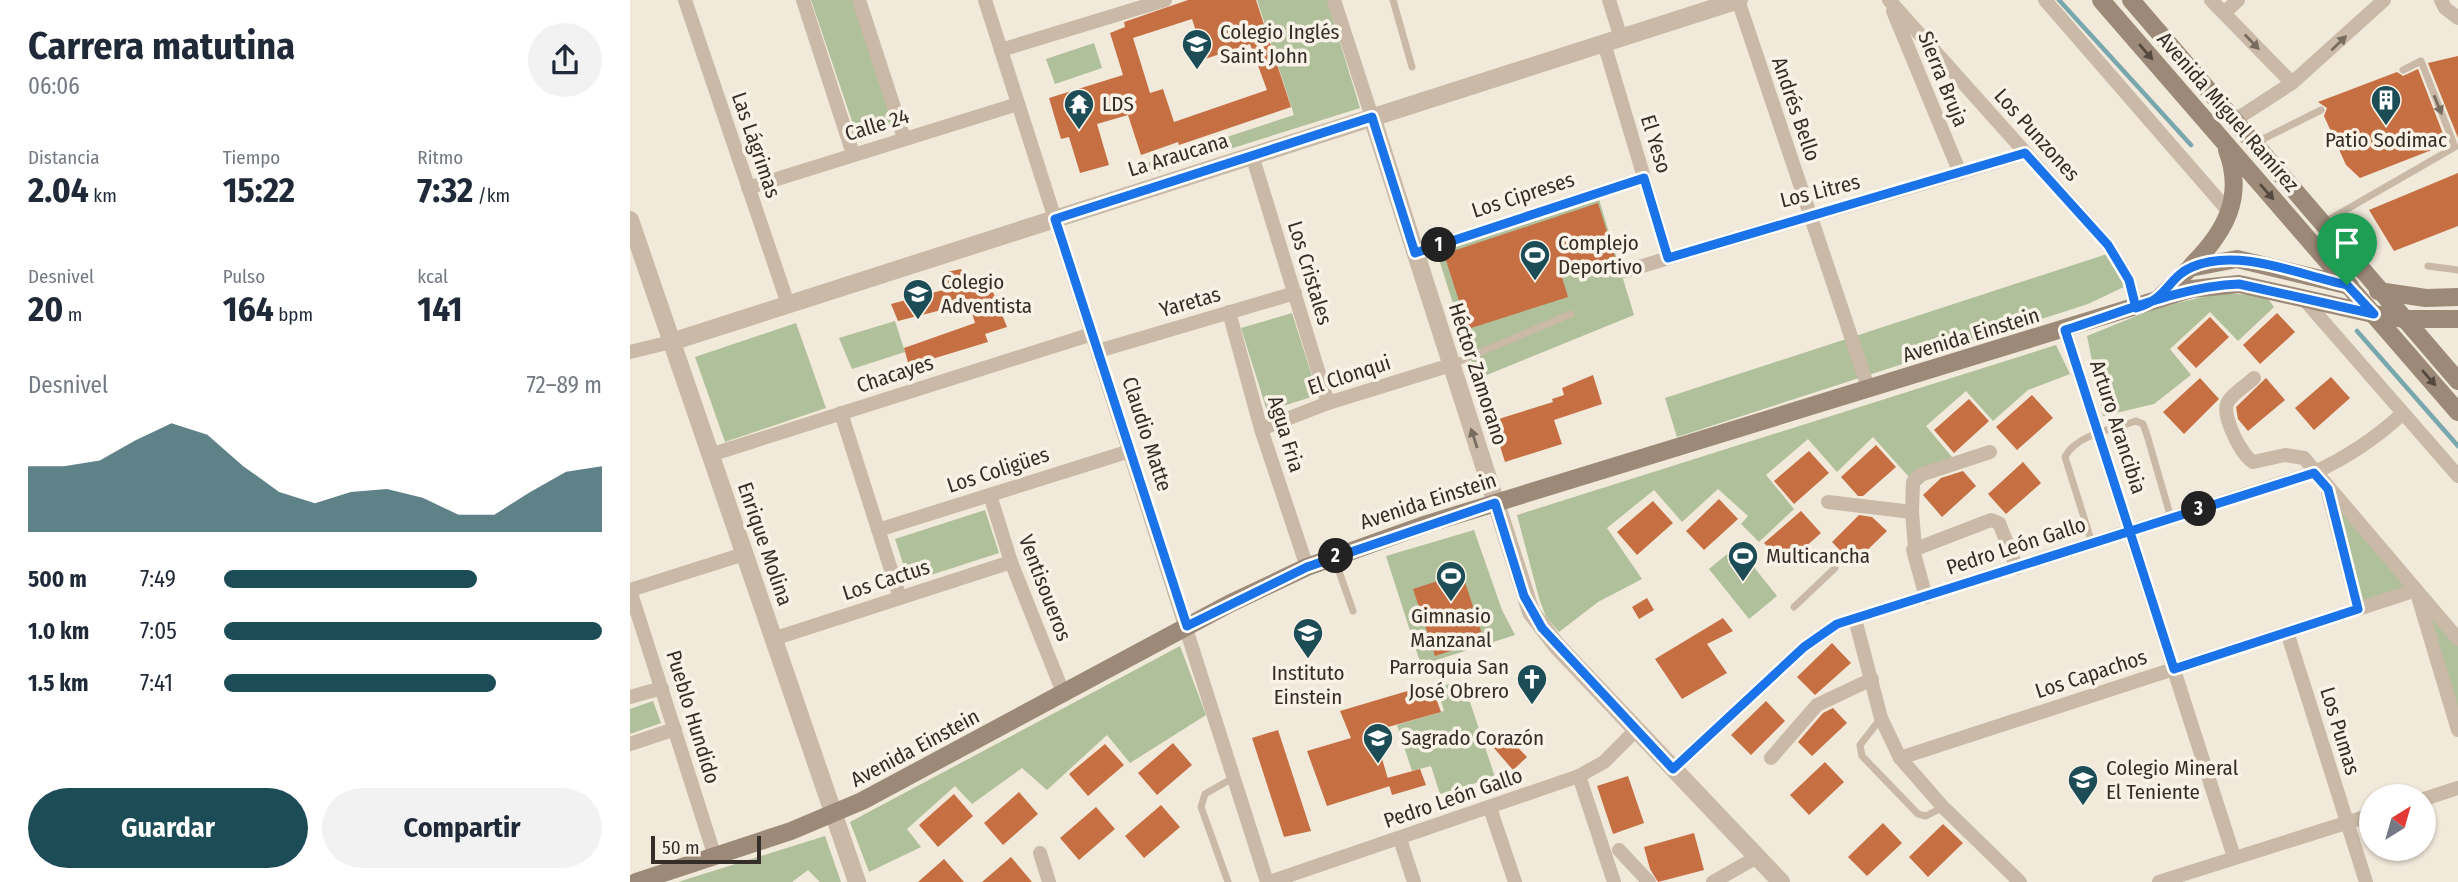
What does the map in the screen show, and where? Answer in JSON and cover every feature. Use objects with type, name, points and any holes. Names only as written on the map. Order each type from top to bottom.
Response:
[{"type":"main road","name":"Avenida Miguel Ramírez","points":[[2101,0],[2458,412]]},
{"type":"main road","name":"Avenida Miguel Ramírez","points":[[2131,0],[2458,381]]},
{"type":"main road","points":[[2155,303],[2209,248],[2230,213],[2235,194],[2232,165],[2223,141]]},
{"type":"main road","points":[[2190,268],[2237,259],[2380,292],[2426,298],[2458,297]]},
{"type":"main road","name":"Avenida Einstein","points":[[636,882],[715,857],[833,814],[1064,695],[1187,626],[1307,567],[1495,503],[2155,303],[2192,289],[2239,284],[2374,314],[2405,318],[2458,319]]},
{"type":"street","name":"Las Lágrimas","points":[[685,0],[788,304]]},
{"type":"street","points":[[803,0],[853,154]]},
{"type":"street","points":[[859,0],[904,138]]},
{"type":"street","name":"Claudio Matte","points":[[985,0],[1268,882]]},
{"type":"street","points":[[1001,50],[1165,0]]},
{"type":"street","name":"Héctor Zamorano","points":[[1334,0],[1531,612],[1557,646],[1635,731],[1781,882]]},
{"type":"street","name":"El Yeso","points":[[1609,0],[1613,40],[1644,178],[1668,258]]},
{"type":"street","name":"La Araucana","points":[[630,352],[671,342],[1738,0]]},
{"type":"street","name":"Andrés Bello","points":[[1738,0],[1869,390]]},
{"type":"street","name":"Los Punzones","points":[[1889,0],[2108,245],[2129,280],[2136,308]]},
{"type":"street","name":"Sierra Bruja","points":[[1889,0],[1959,173]]},
{"type":"street","points":[[2046,0],[2230,213]]},
{"type":"street","points":[[2211,0],[2292,83]]},
{"type":"street","points":[[2224,13],[2238,0]]},
{"type":"street","points":[[2235,120],[2292,83],[2384,0]]},
{"type":"street","points":[[2441,0],[2445,8],[2458,18]]},
{"type":"street","name":"Calle 24","points":[[748,188],[1018,104]]},
{"type":"street","name":"Los Litres","points":[[1626,271],[2025,153]]},
{"type":"street","name":"Los Cristales","points":[[1252,155],[1328,403]]},
{"type":"street","name":"Los Cipreses","points":[[1415,253],[1644,178]]},
{"type":"street","name":"Enrique Molina","points":[[630,220],[857,882]]},
{"type":"street","name":"Yaretas","points":[[1098,351],[1295,293]]},
{"type":"street","points":[[2302,297],[2458,476]]},
{"type":"street","name":"Agua Fria","points":[[1230,312],[1261,429],[1307,567]]},
{"type":"street","name":"Arturo Arancibia","points":[[2065,330],[2234,857]]},
{"type":"street","name":"Chacayes","points":[[710,454],[1092,334]]},
{"type":"street","name":"El Clonqui","points":[[1261,429],[1328,403],[1451,365]]},
{"type":"street","points":[[2254,378],[2227,402],[2226,409],[2239,449],[2253,462],[2297,455],[2304,458],[2314,473],[2458,639]]},
{"type":"street","points":[[841,413],[900,598]]},
{"type":"street","name":"Pedro León Gallo","points":[[1673,769],[1819,634],[1837,624],[2314,473],[2347,457],[2376,438],[2402,414]]},
{"type":"street","name":"Los Coligües","points":[[878,530],[1130,451]]},
{"type":"street","points":[[1926,597],[1913,553],[1913,482],[1920,475],[1990,452]]},
{"type":"street","points":[[2328,489],[2358,609]]},
{"type":"street","name":"Ventisoueros","points":[[990,495],[1011,562],[1064,695]]},
{"type":"street","points":[[1828,502],[1912,512]]},
{"type":"street","points":[[1915,548],[1996,521],[2017,568]]},
{"type":"street","points":[[630,590],[744,554]]},
{"type":"street","name":"Los Cactus","points":[[773,639],[1011,562]]},
{"type":"street","name":"Pueblo Hundido","points":[[630,590],[715,857]]},
{"type":"street","points":[[2416,590],[2458,730]]},
{"type":"street","name":"Los Capachos","points":[[1900,758],[2416,590]]},
{"type":"street","points":[[1855,619],[1881,718],[1900,758],[1943,807],[2020,882]]},
{"type":"street","name":"Los Pumas","points":[[2287,632],[2366,882]]},
{"type":"street","points":[[1771,758],[1817,705],[1872,679]]},
{"type":"street","points":[[630,697],[662,688]]},
{"type":"street","points":[[630,744],[675,729]]},
{"type":"street","name":"Pedro León Gallo","points":[[1268,882],[1578,776],[1604,762],[1635,731]]},
{"type":"street","points":[[1578,776],[1614,882]]},
{"type":"street","points":[[2436,795],[2458,788]]},
{"type":"street","points":[[1490,808],[1515,882]]},
{"type":"street","points":[[2159,882],[2359,819]]},
{"type":"street","points":[[1400,839],[1414,882]]},
{"type":"street","points":[[1619,850],[1649,882]]},
{"type":"street","points":[[1041,853],[1049,882]]},
{"type":"street","points":[[1713,882],[1757,857]]},
{"type":"lane","points":[[1393,0],[1412,66]]},
{"type":"lane","points":[[2322,223],[2455,147],[2421,61],[2403,70]]},
{"type":"lane","points":[[2254,144],[2321,110]]},
{"type":"lane","points":[[2428,266],[2458,270]]},
{"type":"lane","points":[[1451,365],[1572,314]]},
{"type":"lane","points":[[2092,543],[2065,457],[2071,447],[2098,433],[2136,421],[2143,424],[2171,518]]},
{"type":"lane","points":[[1334,556],[1353,611]]},
{"type":"lane","points":[[1794,607],[1835,568]]},
{"type":"lane","points":[[1881,718],[1860,746],[1862,756],[1918,814],[1926,816],[1943,807]]},
{"type":"lane","points":[[1228,882],[1201,807],[1205,794],[1233,778]]},
{"type":"green space","points":[[811,0],[853,0],[896,126],[858,139]]},
{"type":"green space","points":[[1257,0],[1327,0],[1360,108],[1147,175],[1144,164],[1294,115]]},
{"type":"green space","points":[[1094,43],[1102,68],[1055,84],[1046,59]]},
{"type":"green space","name":"Complejo Deportivo","points":[[1598,196],[1634,315],[1477,379],[1436,250]]},
{"type":"green space","points":[[2110,253],[2128,285],[2088,304],[1677,437],[1665,398]]},
{"type":"green space","points":[[2220,293],[2266,296],[2274,307],[2238,341],[2210,312],[2170,349],[2191,375],[2154,404],[2103,416],[2087,336],[2156,308]]},
{"type":"green space","points":[[1292,313],[1318,395],[1267,411],[1241,328]]},
{"type":"green space","points":[[895,321],[905,352],[852,369],[839,338]]},
{"type":"green space","points":[[796,323],[826,408],[725,442],[695,357]]},
{"type":"green space","points":[[2056,345],[2070,374],[2028,390],[1993,421],[1966,391],[1926,426],[1952,457],[1918,487],[1873,437],[1837,472],[1808,439],[1766,475],[1794,509],[1759,542],[1741,524],[1748,516],[1718,489],[1682,522],[1654,490],[1607,528],[1642,579],[1598,602],[1559,632],[1546,617],[1517,515]]},
{"type":"green space","points":[[2324,491],[2408,589],[2360,603]]},
{"type":"green space","points":[[985,510],[999,553],[909,582],[895,539]]},
{"type":"green space","name":"Gimnasio Manzanal","points":[[1474,530],[1502,610],[1515,635],[1421,665],[1386,556]]},
{"type":"green space","name":"Multicancha","points":[[1737,546],[1777,596],[1749,619],[1709,569]]},
{"type":"green space","points":[[2425,608],[2458,646],[2458,716]]},
{"type":"green space","points":[[1180,646],[1206,715],[1130,763],[1107,735],[1047,790],[1022,768],[972,804],[955,786],[907,829],[921,847],[869,872],[850,822]]},
{"type":"green space","points":[[1463,681],[1495,777],[1440,794],[1431,766],[1412,771],[1397,725],[1444,711],[1437,687]]},
{"type":"green space","points":[[653,701],[661,723],[630,734],[630,709]]},
{"type":"green space","points":[[825,836],[841,882],[820,882],[808,870],[792,882],[678,882]]},
{"type":"building","points":[[1188,0],[1256,0],[1291,107],[1141,155],[1128,115],[1097,124],[1109,165],[1080,173],[1069,137],[1061,139],[1049,98],[1123,75],[1110,33],[1125,27],[1124,22]],"holes":[[[1192,19],[1205,59],[1250,44],[1267,90],[1174,122],[1163,89],[1150,93],[1133,38]]]},
{"type":"building","points":[[2458,56],[2458,138],[2428,63]]},
{"type":"building","name":"Patio Sodimac","points":[[2418,69],[2447,144],[2360,178],[2346,165],[2324,116],[2327,108],[2318,102],[2397,72],[2403,76]]},
{"type":"building","points":[[2458,173],[2458,226],[2394,251],[2369,210]]},
{"type":"building","points":[[1598,203],[1615,257],[1561,274],[1568,297],[1468,329],[1444,254]]},
{"type":"building","points":[[961,269],[966,279],[973,277],[977,286],[989,282],[1007,327],[985,334],[988,342],[909,366],[904,348],[975,323],[969,303],[898,321],[891,304],[947,289],[942,273]]},
{"type":"building","points":[[2277,313],[2295,332],[2260,364],[2243,345]]},
{"type":"building","points":[[2210,317],[2229,337],[2196,368],[2177,348]]},
{"type":"building","points":[[1593,375],[1602,404],[1554,420],[1562,444],[1505,462],[1492,421],[1553,402],[1552,399],[1564,395],[1562,388]]},
{"type":"building","points":[[2331,377],[2350,398],[2314,430],[2295,408]]},
{"type":"building","points":[[2200,378],[2219,399],[2184,434],[2163,412]]},
{"type":"building","points":[[2266,378],[2285,400],[2248,431],[2238,419],[2236,407]]},
{"type":"building","points":[[2032,395],[2053,418],[2017,450],[1996,427]]},
{"type":"building","points":[[1969,399],[1989,421],[1954,453],[1934,430]]},
{"type":"building","points":[[1876,445],[1896,467],[1863,496],[1858,496],[1841,477]]},
{"type":"building","points":[[1809,451],[1829,473],[1794,504],[1774,481]]},
{"type":"building","points":[[2023,462],[2041,483],[2006,514],[1988,494]]},
{"type":"building","points":[[1963,471],[1976,486],[1942,517],[1923,495],[1941,478]]},
{"type":"building","points":[[1719,499],[1738,519],[1704,550],[1686,531]]},
{"type":"building","points":[[1653,501],[1673,523],[1637,555],[1617,532]]},
{"type":"building","points":[[1801,511],[1821,533],[1785,565],[1764,543]]},
{"type":"building","points":[[1859,515],[1872,517],[1887,531],[1853,564],[1832,542]]},
{"type":"building","points":[[1462,573],[1484,640],[1435,656],[1413,589]]},
{"type":"building","points":[[1647,598],[1654,610],[1639,619],[1632,607]]},
{"type":"building","points":[[1723,618],[1733,631],[1707,644],[1727,673],[1682,699],[1655,659]]},
{"type":"building","points":[[1832,643],[1851,663],[1815,695],[1797,677]]},
{"type":"building","points":[[1431,684],[1441,712],[1374,731],[1390,786],[1327,806],[1307,751],[1351,738],[1340,711]]},
{"type":"building","points":[[1766,701],[1785,721],[1751,755],[1731,735]]},
{"type":"building","points":[[1833,708],[1847,723],[1812,756],[1798,742],[1823,713]]},
{"type":"building","points":[[1278,730],[1311,831],[1284,837],[1252,738]]},
{"type":"building","points":[[1506,735],[1527,757],[1513,770],[1493,747]]},
{"type":"building","points":[[1173,743],[1192,765],[1157,795],[1138,773]]},
{"type":"building","points":[[1105,744],[1124,765],[1088,796],[1069,774]]},
{"type":"building","points":[[1825,762],[1844,782],[1809,815],[1790,795]]},
{"type":"building","points":[[1420,769],[1426,785],[1392,795],[1387,778]]},
{"type":"building","points":[[1628,776],[1644,823],[1613,834],[1597,786]]},
{"type":"building","points":[[1019,792],[1038,814],[1003,845],[984,823]]},
{"type":"building","points":[[954,794],[973,816],[938,847],[919,825]]},
{"type":"building","points":[[1161,805],[1180,827],[1144,858],[1125,836]]},
{"type":"building","points":[[1096,807],[1115,829],[1079,860],[1060,838]]},
{"type":"building","points":[[1883,823],[1902,843],[1867,876],[1848,857]]},
{"type":"building","points":[[1943,824],[1963,843],[1928,877],[1909,857]]},
{"type":"building","points":[[1694,833],[1704,870],[1658,882],[1650,869],[1644,847]]},
{"type":"building","points":[[1011,857],[1032,882],[982,882]]},
{"type":"building","points":[[944,859],[964,882],[918,882]]},
{"type":"waterway","points":[[2059,0],[2191,145]]},
{"type":"waterway","points":[[2357,331],[2458,446]]},
{"type":"place","name":"Colegio Inglés Saint John","points":[[1197,71]]},
{"type":"place","name":"Patio Sodimac","points":[[2386,127]]},
{"type":"place","name":"LDS","points":[[1079,131]]},
{"type":"place","name":"Complejo Deportivo","points":[[1535,282]]},
{"type":"place","name":"Colegio Adventista","points":[[918,321]]},
{"type":"place","name":"Multicancha","points":[[1743,583]]},
{"type":"place","name":"Gimnasio Manzanal","points":[[1451,603]]},
{"type":"place","name":"Instituto Einstein","points":[[1308,660]]},
{"type":"place","name":"Parroquia San José Obrero","points":[[1532,706]]},
{"type":"place","name":"Sagrado Corazón","points":[[1378,765]]},
{"type":"place","name":"Colegio Mineral El Teniente","points":[[2083,807]]},
{"type":"route","points":[[2347,285],[2237,259],[2190,268],[2175,279],[2155,303],[2136,308],[2129,280],[2108,245],[2025,153],[1668,258],[1644,178],[1415,253],[1372,117],[1055,219],[1187,626],[1334,556],[1495,503],[1531,612],[1557,646],[1673,769],[1804,647],[1837,624],[1926,597],[2130,531],[2314,473],[2328,489],[2358,609],[2174,669],[2130,531],[2065,330],[2155,303],[2192,289],[2221,284],[2239,284],[2374,314],[2347,285]]}]
